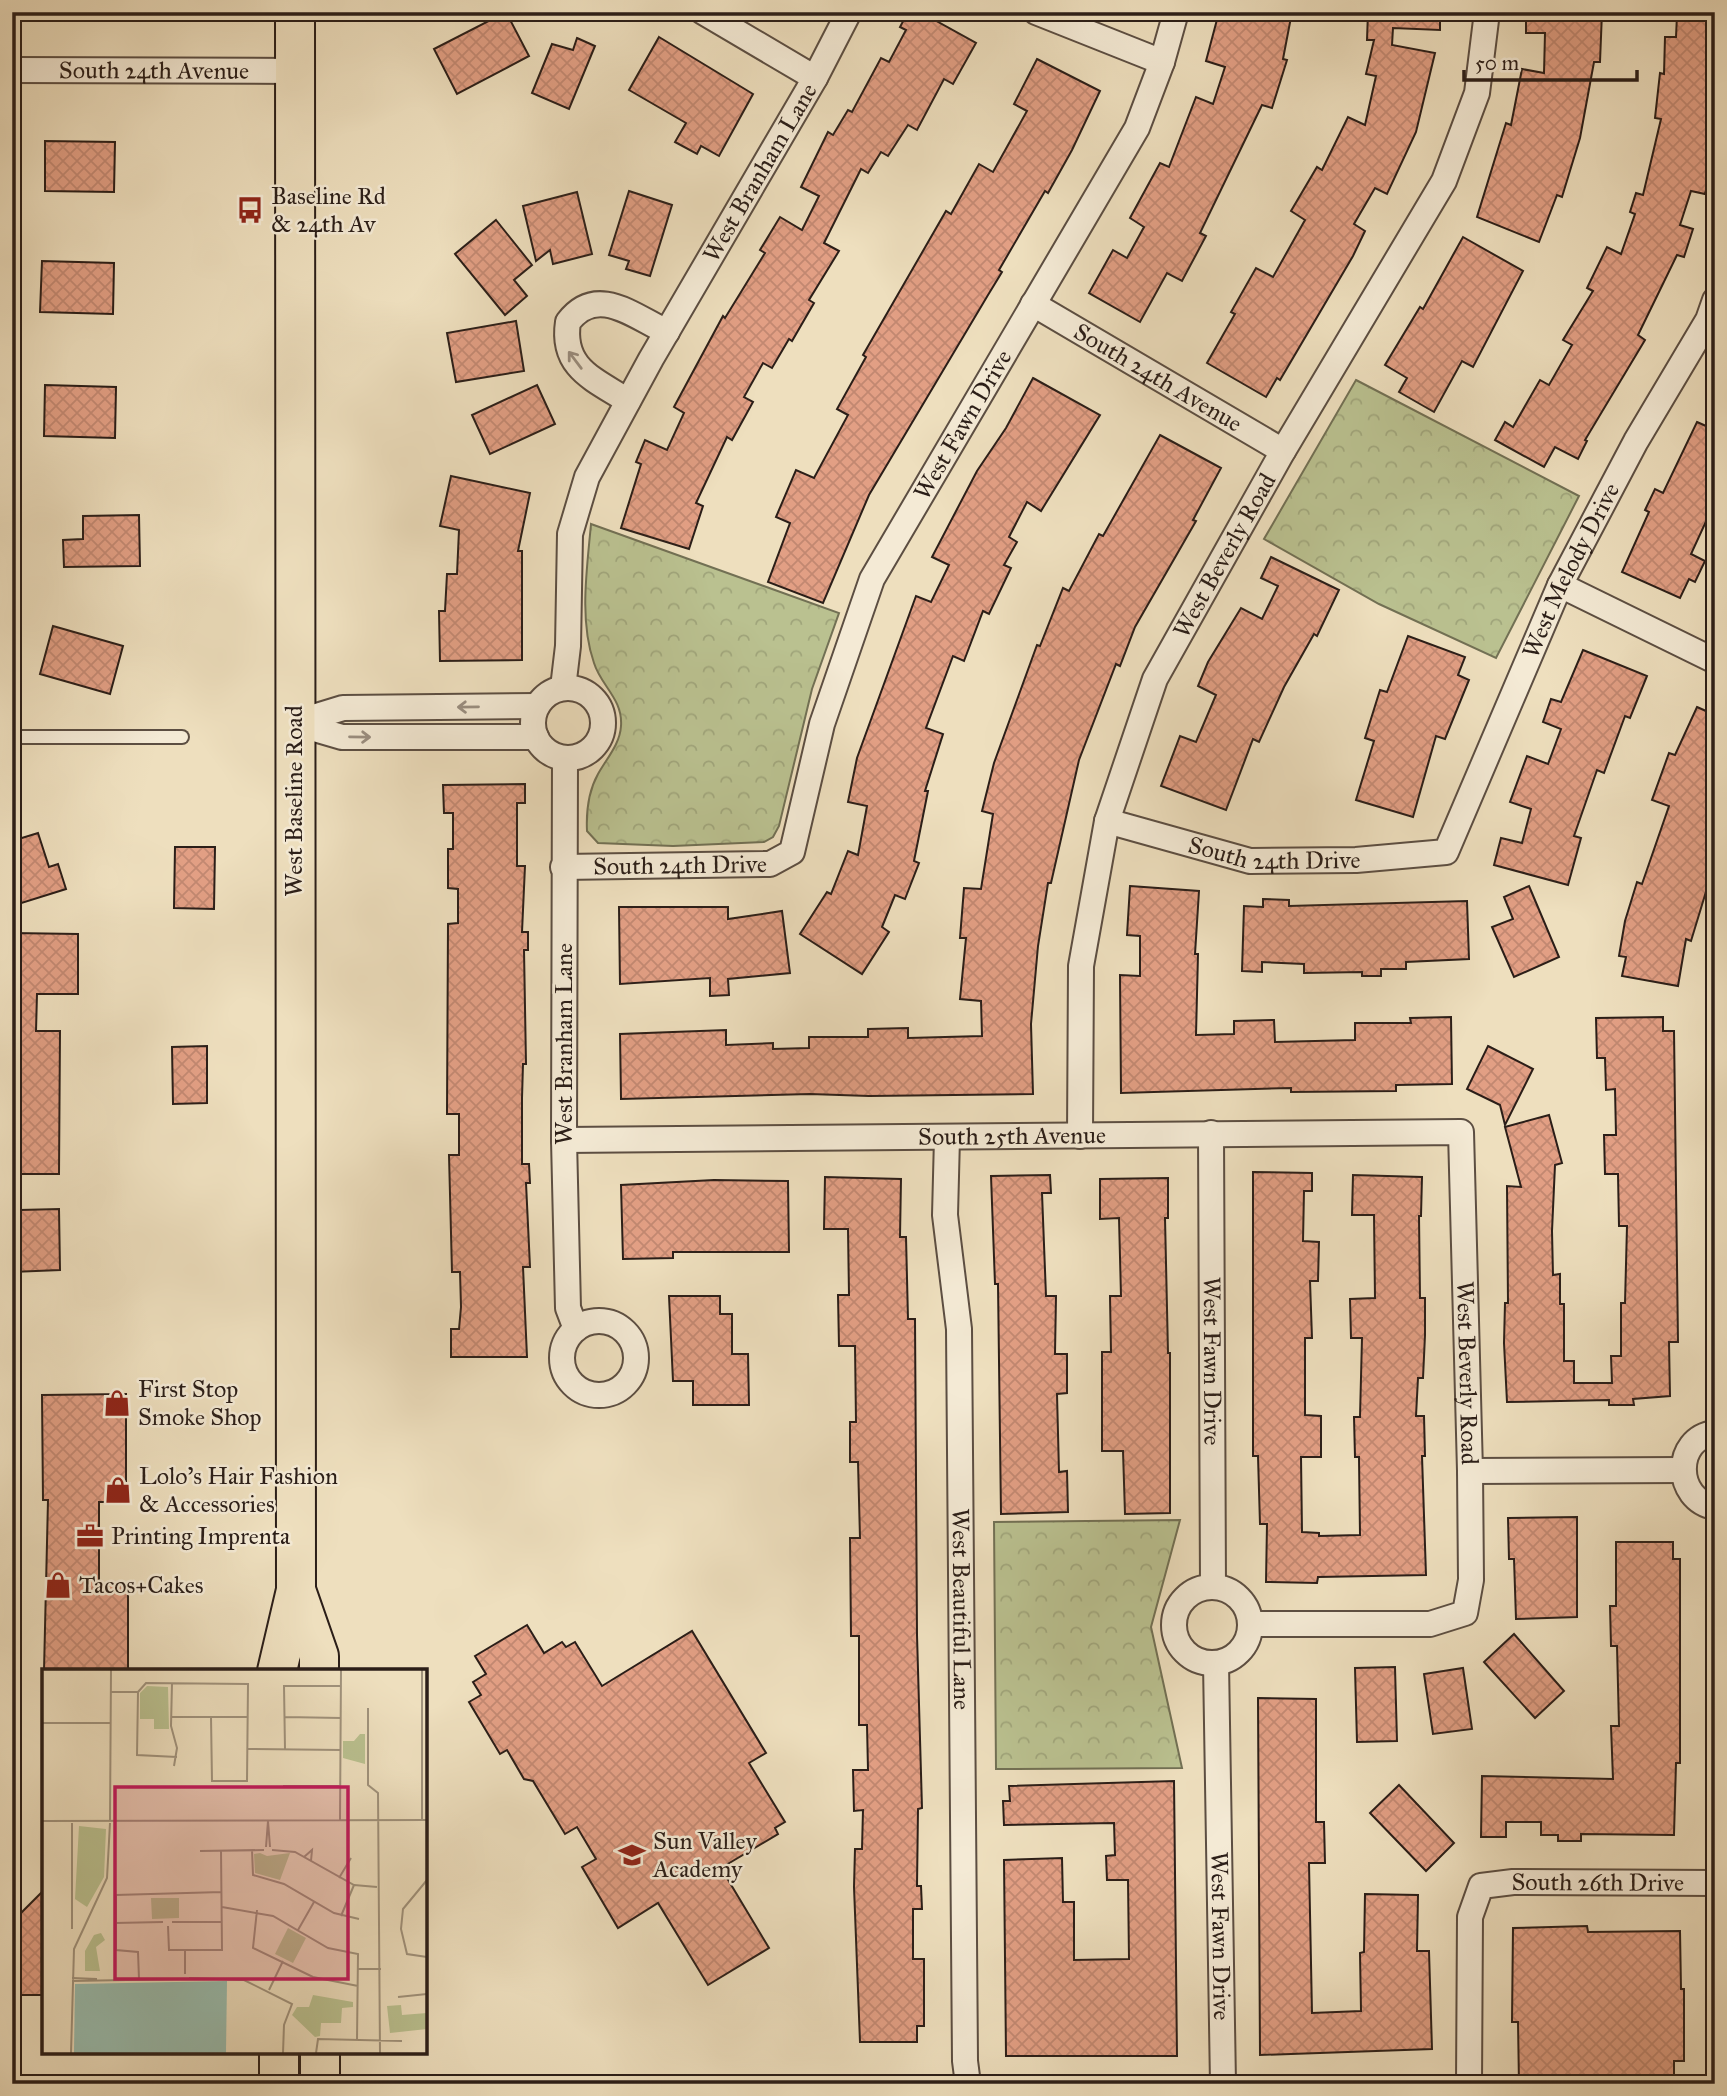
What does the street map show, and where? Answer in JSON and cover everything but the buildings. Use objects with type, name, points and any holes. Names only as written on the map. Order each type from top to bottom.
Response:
[{"type":"main road","name":"West Baseline Road","points":[[277,1669],[296,1590],[295,12]]},
{"type":"main road","name":"West Baseline Road","points":[[296,1590],[319,1656],[319,1669]]},
{"type":"main road","points":[[279,2054],[279,2084]]},
{"type":"main road","points":[[320,2054],[320,2084]]},
{"type":"street","points":[[703,12],[815,78]]},
{"type":"street","name":"West Branham Lane","points":[[564,688],[569,646],[570,534],[587,477],[667,332],[815,78],[849,12]]},
{"type":"street","points":[[1036,12],[1162,62]]},
{"type":"street","name":"West Fawn Drive","points":[[792,852],[822,724],[872,579],[1137,128],[1162,62],[1176,12]]},
{"type":"street","name":"West Beverly Road","points":[[1080,1136],[1081,966],[1107,821],[1155,679],[1283,451],[1444,181],[1477,93],[1487,12]]},
{"type":"street","name":"South 24th Avenue","points":[[12,70],[296,71]]},
{"type":"street","name":"West Melody Drive","points":[[1446,852],[1560,584],[1636,441],[1708,320],[1715,300]]},
{"type":"street","points":[[628,401],[587,375],[574,362],[567,349],[568,322],[589,303],[603,303],[667,332]]},
{"type":"street","name":"South 24th Avenue","points":[[1033,304],[1283,451]]},
{"type":"street","points":[[1560,584],[1715,661]]},
{"type":"street","points":[[564,688],[575,688],[595,700],[603,722],[596,744],[587,752],[565,758],[547,751],[536,737],[533,722],[537,706],[553,691],[564,688]]},
{"type":"street","points":[[294,723],[343,708],[537,706]]},
{"type":"street","points":[[294,723],[342,737],[536,737]]},
{"type":"street","name":"West Branham Lane","points":[[565,758],[564,1140],[569,1308],[576,1329]]},
{"type":"street","name":"South 24th Drive","points":[[1107,821],[1250,861],[1356,860],[1446,852]]},
{"type":"street","name":"South 24th Drive","points":[[563,867],[770,864],[792,852]]},
{"type":"street","name":"West Beverly Road","points":[[1250,1624],[1430,1624],[1465,1613],[1471,1580],[1461,1132]]},
{"type":"street","name":"South 25th Avenue","points":[[564,1140],[1461,1132]]},
{"type":"street","name":"West Fawn Drive","points":[[1212,1133],[1213,1587]]},
{"type":"street","name":"West Beautiful Lane","points":[[947,1138],[945,1215],[959,1329],[965,2047],[968,2084]]},
{"type":"street","points":[[1715,1433],[1698,1439],[1690,1448],[1682,1470],[1690,1493],[1715,1507]]},
{"type":"street","points":[[1470,1471],[1682,1470]]},
{"type":"street","points":[[1213,1587],[1234,1594],[1242,1602],[1250,1624],[1241,1650],[1225,1661],[1216,1663],[1194,1659],[1185,1652],[1175,1632],[1177,1610],[1183,1601],[1202,1589],[1213,1587]]},
{"type":"street","name":"West Fawn Drive","points":[[1216,1663],[1223,2084]]},
{"type":"street","name":"South 26th Drive","points":[[1469,2084],[1470,1917],[1481,1886],[1513,1882],[1715,1883]]},
{"type":"lane","points":[[12,737],[182,737]]},
{"type":"green space","points":[[1356,380],[1579,496],[1496,658],[1379,604],[1264,539]]},
{"type":"green space","points":[[591,524],[839,613],[812,689],[779,826],[773,837],[764,842],[673,846],[598,843],[587,831],[590,794],[598,774],[616,745],[621,726],[619,708],[597,671],[589,647],[585,594]]},
{"type":"green space","points":[[1180,1520],[1151,1627],[1182,1768],[996,1769],[994,1522]]},
{"type":"place","name":"Baseline Rd & 24th Av","points":[[250,210]]},
{"type":"place","name":"First Stop Smoke Shop","points":[[117,1403]]},
{"type":"place","name":"Lolo's Hair Fashion & Accessories","points":[[118,1490]]},
{"type":"place","name":"Printing Imprenta","points":[[90,1536]]},
{"type":"place","name":"Tacos+Cakes","points":[[58,1585]]},
{"type":"place","name":"Sun Valley Academy","points":[[632,1855]]}]
